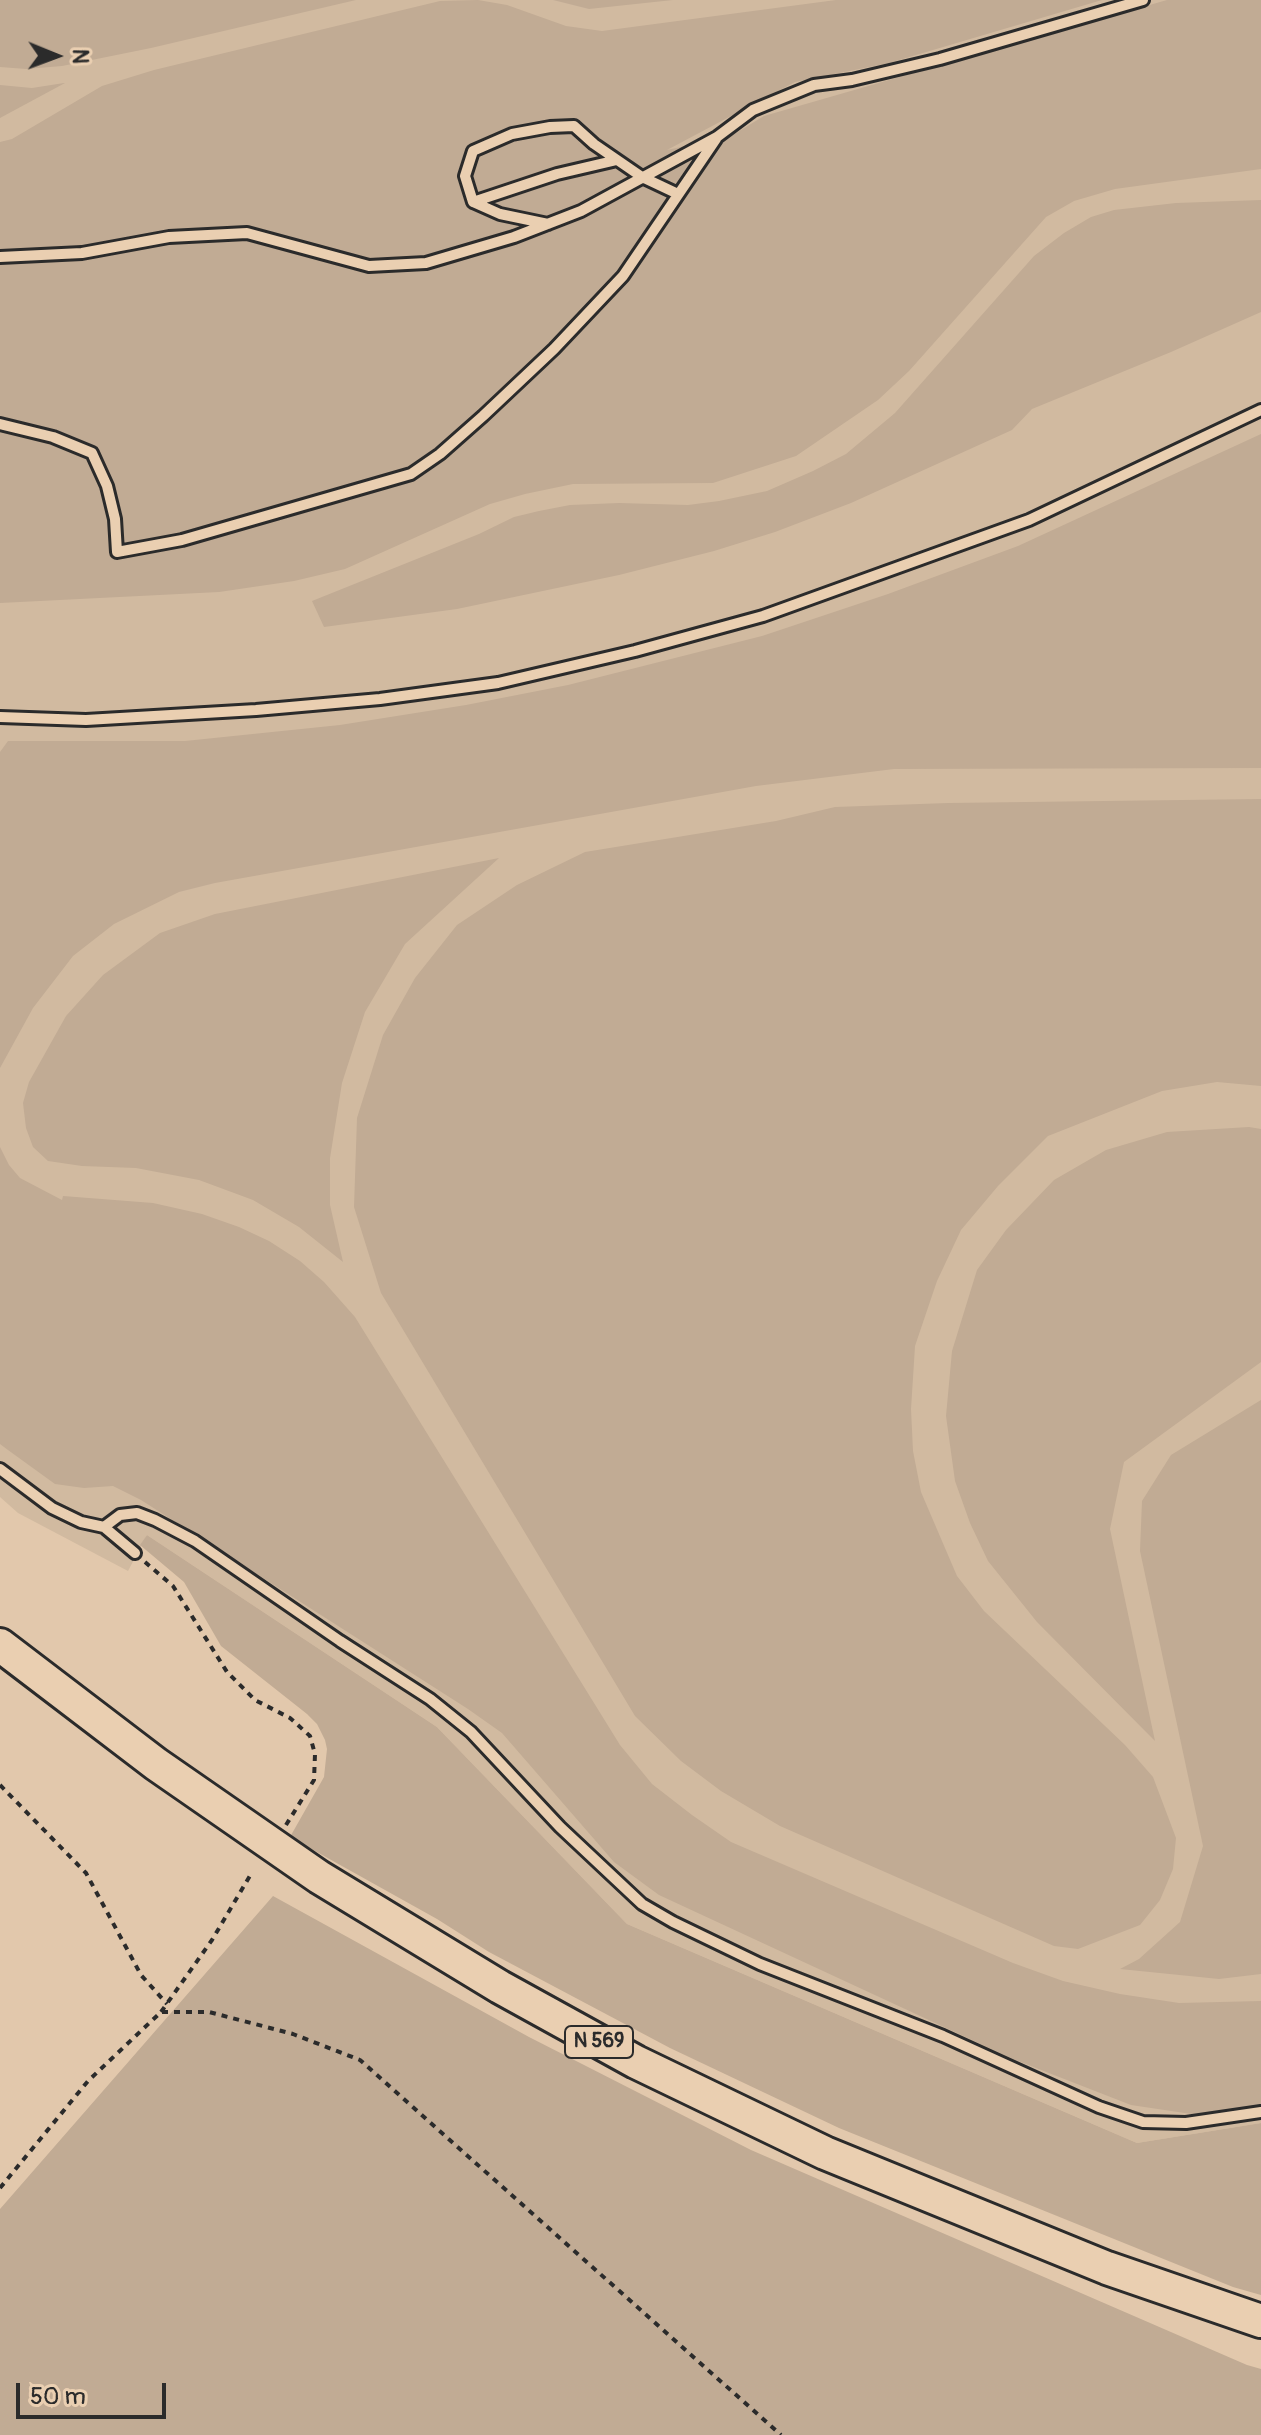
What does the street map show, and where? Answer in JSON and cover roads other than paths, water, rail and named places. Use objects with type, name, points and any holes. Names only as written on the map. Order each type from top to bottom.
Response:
[{"type":"main road","name":"N 569","points":[[0,1645],[156,1764],[319,1877],[500,1987],[636,2062],[853,2165],[1107,2268],[1261,2321]]},
{"type":"lane","points":[[0,257],[82,253],[169,237],[247,233],[369,266],[426,263],[514,237],[581,211],[717,137],[753,110],[814,85],[852,80],[940,59],[1143,0]]},
{"type":"lane","points":[[549,224],[500,214],[473,202],[465,176],[473,151],[512,134],[574,126],[642,177],[678,194]]},
{"type":"lane","points":[[0,424],[53,437],[92,453],[107,486],[115,519],[117,552],[182,540],[411,474],[440,454],[554,349],[623,276],[717,137]]},
{"type":"lane","points":[[473,202],[557,174],[617,160]]},
{"type":"lane","points":[[0,717],[86,720],[380,699],[498,683],[635,651],[763,616],[1029,520],[1261,410]]},
{"type":"lane","points":[[0,1469],[52,1508],[81,1522],[104,1527],[135,1553]]},
{"type":"lane","points":[[104,1527],[120,1515],[137,1513],[195,1541],[430,1699],[471,1732],[560,1827],[642,1904],[673,1922],[760,1964],[943,2036],[1099,2107],[1143,2122],[1186,2123],[1261,2112]]}]
